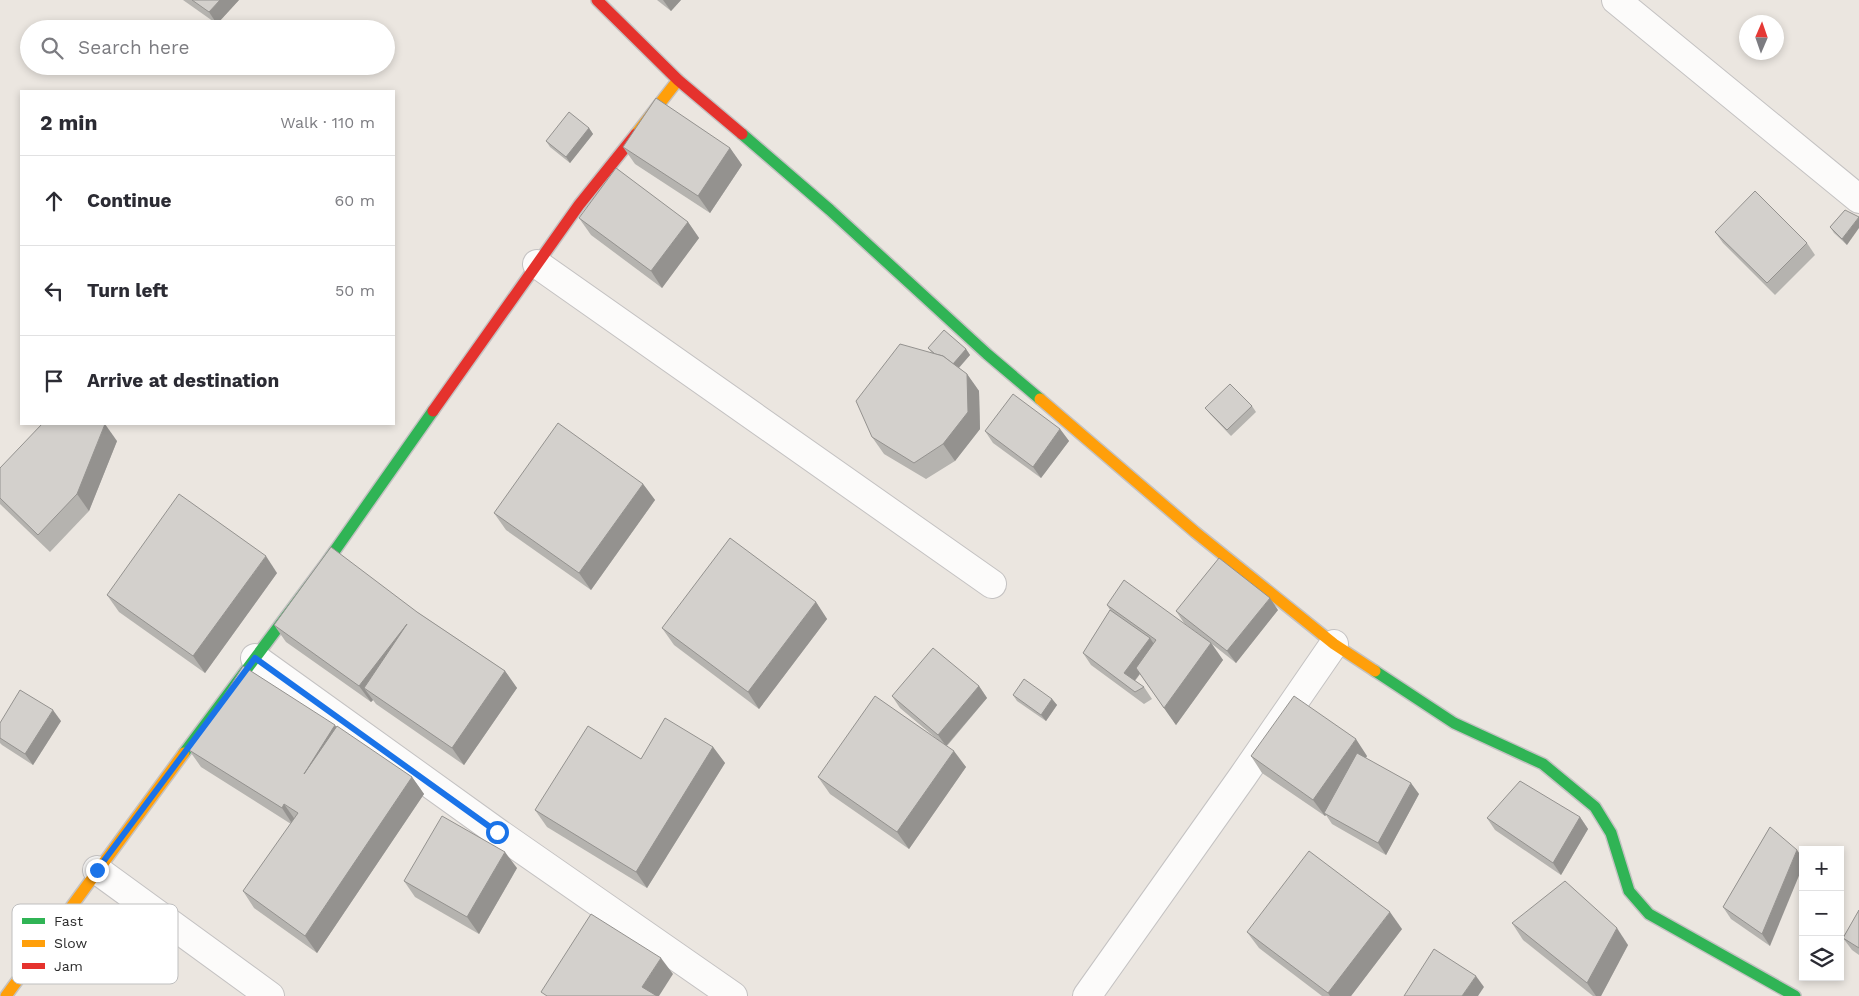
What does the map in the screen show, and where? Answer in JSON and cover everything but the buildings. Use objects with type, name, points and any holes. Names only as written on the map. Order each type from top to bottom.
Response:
[{"type":"street","points":[[597,0],[678,80],[830,210],[986,354],[1195,532],[1334,644],[1454,723],[1543,764],[1595,807],[1611,832],[1629,891],[1649,914],[1795,996]]},
{"type":"street","points":[[1616,0],[1859,199]]},
{"type":"street","points":[[72,904],[324,566],[579,205],[678,80]]},
{"type":"street","points":[[537,264],[992,584]]},
{"type":"street","points":[[1087,996],[1238,784],[1334,644]]},
{"type":"street","points":[[255,658],[497,832],[733,996]]},
{"type":"street","points":[[97,870],[144,904]]},
{"type":"street","points":[[178,929],[270,996]]},
{"type":"street","points":[[6,996],[15,984]]},
{"type":"traffic: fast","points":[[742,134],[830,210],[987,354],[1040,399]]},
{"type":"traffic: fast","points":[[184,753],[324,566],[433,411]]},
{"type":"traffic: fast","points":[[1375,671],[1454,723],[1543,764],[1595,807],[1611,833],[1629,891],[1649,914],[1795,996]]},
{"type":"traffic: slow","points":[[636,134],[678,80]]},
{"type":"traffic: slow","points":[[1040,399],[1195,532],[1334,644],[1375,671]]},
{"type":"traffic: slow","points":[[73,904],[184,753]]},
{"type":"traffic: slow","points":[[6,996],[15,984]]},
{"type":"traffic: jam","points":[[597,0],[678,80],[742,134]]},
{"type":"traffic: jam","points":[[433,411],[579,205],[636,134]]},
{"type":"route","points":[[97,870],[255,658],[497,832]]}]
